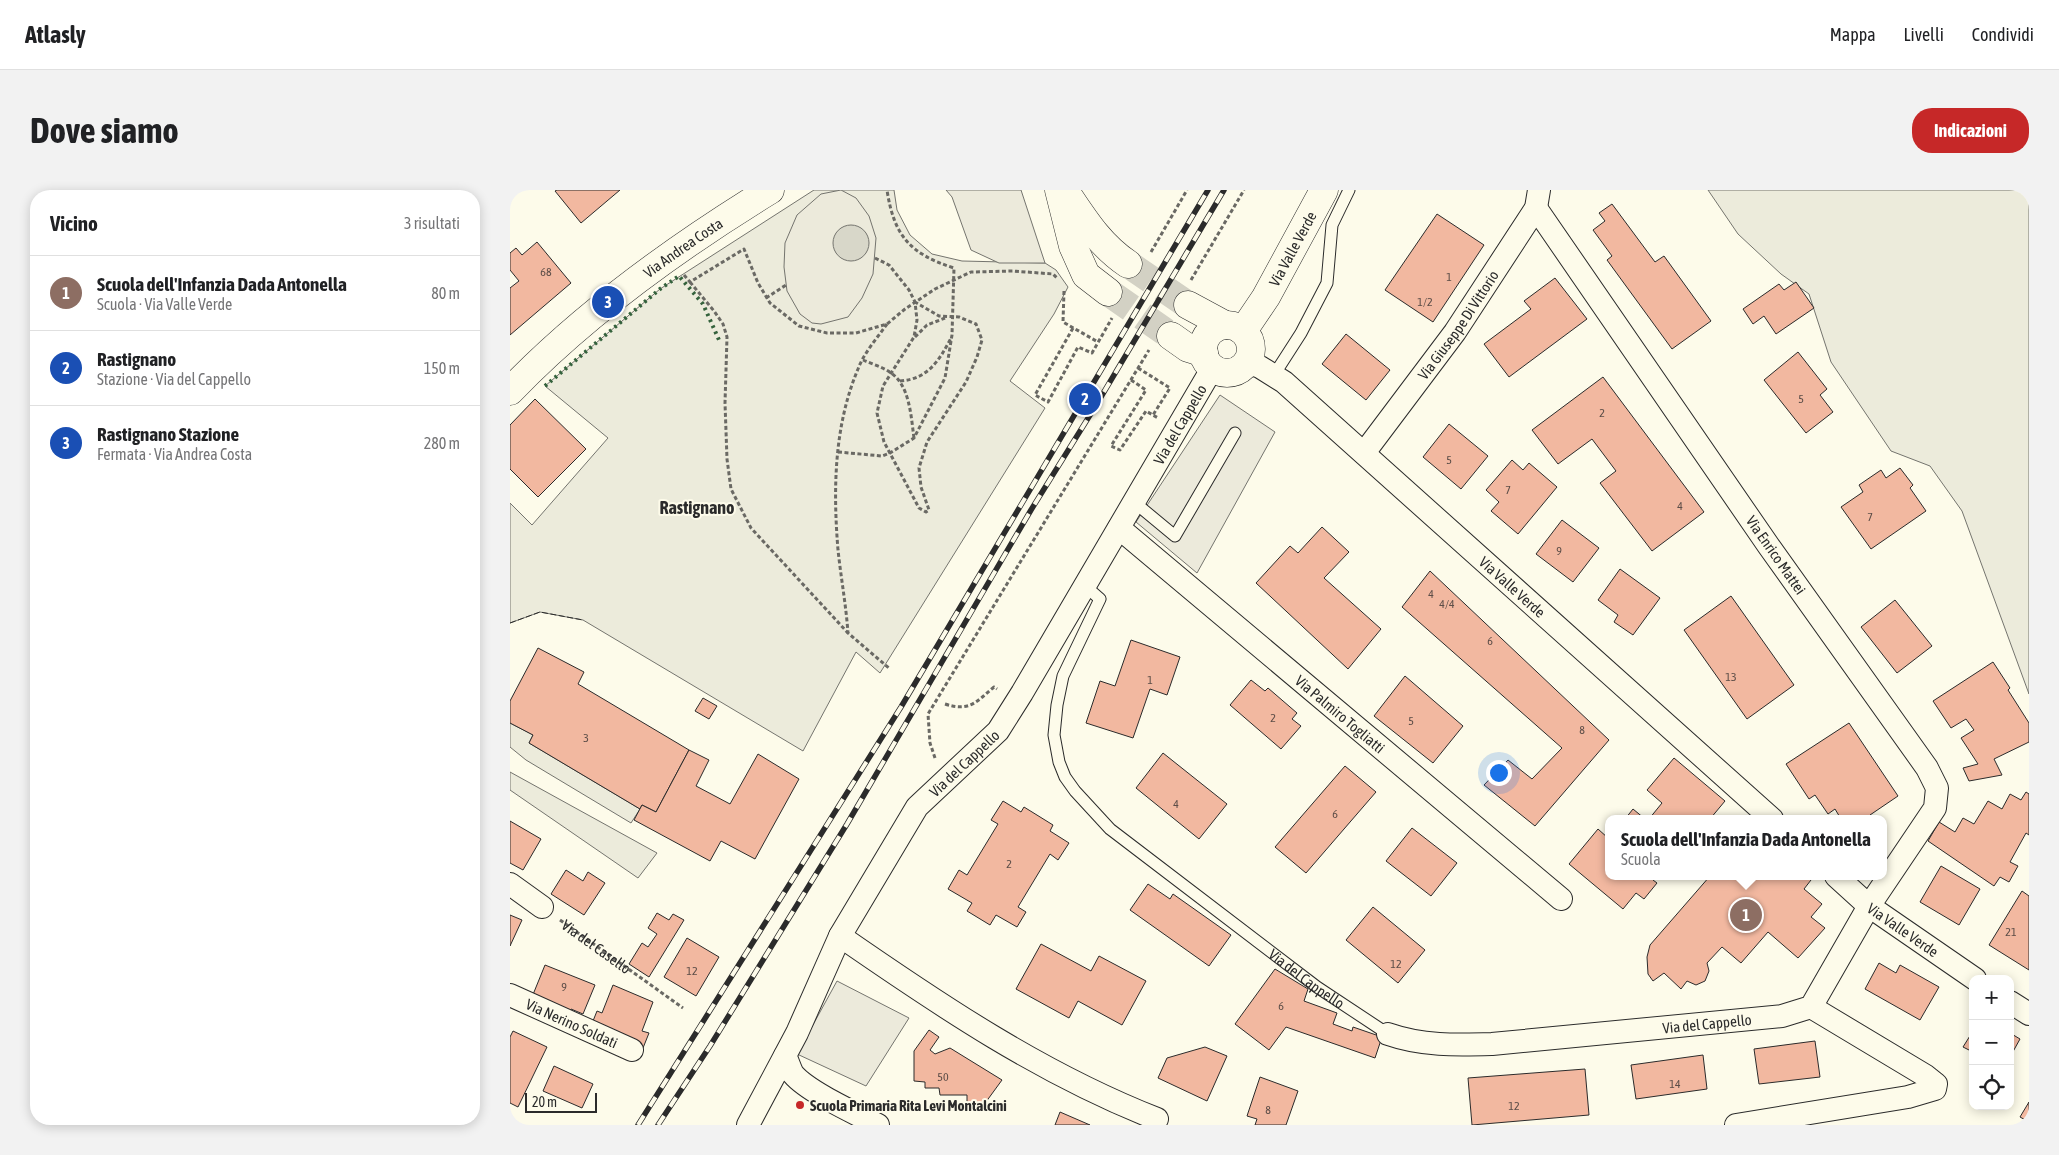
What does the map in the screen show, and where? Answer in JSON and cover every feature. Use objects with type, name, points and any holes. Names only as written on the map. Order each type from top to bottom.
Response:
[{"type":"street","name":"Via Andrea Costa","points":[[510,391],[528,372],[571,334],[661,261],[770,190]]},
{"type":"street","points":[[1059,190],[1073,246],[1086,275],[1108,292]]},
{"type":"street","points":[[1065,190],[1110,252],[1128,264]]},
{"type":"street","name":"Via Valle Verde","points":[[1208,360],[1206,337],[1218,327],[1234,328],[1254,318],[1324,190]]},
{"type":"street","name":"Via Giuseppe Di Vittorio","points":[[1364,453],[1455,332],[1537,199]]},
{"type":"street","name":"Via Enrico Mattei","points":[[1537,199],[1768,545],[1927,768],[1937,788],[1935,808],[1887,879]]},
{"type":"street","points":[[1162,339],[1188,348],[1227,372],[1235,371],[1247,362],[1251,349],[1247,336],[1188,294]]},
{"type":"street","name":"Via del Cappello","points":[[748,1125],[785,1056],[813,1012],[840,936],[917,807],[998,731],[1134,502],[1208,360]]},
{"type":"street","name":"Via Valle Verde","points":[[1247,362],[1274,375],[1364,453],[1768,815]]},
{"type":"street","name":"Via Palmiro Togliatti","points":[[1119,528],[1561,900]]},
{"type":"street","name":"Via Valle Verde","points":[[1840,880],[1869,906],[1969,975]]},
{"type":"street","name":"Via Enrico Mattei","points":[[1869,906],[1887,880]]},
{"type":"street","points":[[510,884],[542,907]]},
{"type":"street","points":[[1736,1125],[1908,1097],[1935,1089],[1936,1084],[1926,1076],[1811,1007],[1869,906]]},
{"type":"street","points":[[840,936],[905,981],[998,1040],[1063,1078],[1110,1101],[1157,1119]]},
{"type":"street","name":"Via Nerino Soldati","points":[[510,995],[632,1050]]},
{"type":"street","points":[[2014,1005],[2029,1014]]},
{"type":"street","name":"Via del Cappello","points":[[1388,1034],[1407,1041],[1445,1045],[1492,1044],[1782,1016],[1811,1007]]},
{"type":"street","points":[[785,1056],[793,1073],[808,1086],[853,1113],[878,1125]]},
{"type":"lane","points":[[1274,375],[1301,333],[1327,283],[1332,225],[1349,190]]},
{"type":"lane","points":[[1134,502],[1175,536],[1235,434]]},
{"type":"lane","name":"Via del Cappello","points":[[1084,585],[1100,599],[1063,676],[1057,705],[1054,735],[1059,762],[1065,777],[1075,791],[1110,828],[1318,987],[1388,1034]]},
{"type":"path","points":[[838,452],[882,456],[914,438],[945,378],[952,335],[954,268],[934,262],[909,245],[891,213],[888,190]]},
{"type":"path","points":[[1188,294],[1244,190]]},
{"type":"path","points":[[690,282],[744,249],[766,298],[799,326],[827,333],[856,333],[887,324]]},
{"type":"path","points":[[875,258],[889,265],[909,290],[915,302],[917,320],[914,337]]},
{"type":"path","points":[[680,271],[714,310],[723,324],[727,337],[727,459],[731,489],[751,528],[848,633],[890,669]]},
{"type":"path","points":[[848,633],[846,603],[838,551],[836,506],[838,435],[847,399],[858,368],[887,324],[935,289],[971,272],[1013,271],[1053,274],[1062,282]]},
{"type":"path","points":[[766,298],[786,285]]},
{"type":"path","points":[[1064,288],[1063,322],[1098,342]]},
{"type":"path","points":[[915,302],[938,316],[959,317],[976,324],[982,340],[966,382],[928,442],[919,468],[920,487],[929,510],[926,512],[919,508],[884,442],[877,413],[883,386],[914,337],[928,325],[948,317]]},
{"type":"path","points":[[1073,328],[1035,395],[1048,402],[1078,347],[1086,350]]},
{"type":"path","points":[[900,381],[912,380],[926,373],[938,361],[952,335]]},
{"type":"path","points":[[944,780],[930,742],[928,714],[1138,368],[1162,339]]},
{"type":"path","points":[[863,360],[891,373],[900,381],[906,394],[914,438]]},
{"type":"path","points":[[1138,368],[1170,388],[1153,415]]},
{"type":"path","points":[[1131,380],[1146,390],[1111,446],[1120,450],[1143,415]]},
{"type":"path","points":[[946,704],[958,708],[973,704],[994,687],[1018,699]]},
{"type":"path","name":"Via del Casello","points":[[542,907],[683,1008]]},
{"type":"shaded area","points":[[814,190],[894,190],[897,210],[910,235],[932,254],[962,261],[1045,263],[1056,270],[1068,287],[1054,314],[1010,381],[1045,408],[880,673],[856,652],[803,751],[583,620],[540,612],[510,623],[510,503],[532,525],[608,438],[545,386],[660,289]]},
{"type":"shaded area","points":[[841,190],[856,198],[869,216],[876,238],[873,274],[862,298],[848,317],[821,324],[812,323],[800,314],[787,291],[784,267],[785,243],[797,215],[821,194]]},
{"type":"shaded area","points":[[946,190],[1021,190],[1045,263],[999,263],[971,250],[952,197]]},
{"type":"shaded area","points":[[1708,190],[2029,190],[2029,694],[1962,511],[1930,466],[1891,451],[1831,362],[1809,294],[1781,274],[1738,234]]},
{"type":"shaded area","points":[[851,225],[864,230],[869,243],[864,256],[851,261],[838,256],[833,243],[838,230]]},
{"type":"shaded area","points":[[1220,395],[1275,432],[1197,573],[1136,522]]},
{"type":"shaded area","points":[[510,723],[533,735],[529,743],[640,809],[631,823],[526,760],[510,747]]},
{"type":"shaded area","points":[[510,772],[657,853],[638,878],[510,790]]},
{"type":"shaded area","points":[[837,981],[909,1018],[866,1086],[797,1054]]},
{"type":"building","points":[[620,190],[581,223],[555,191]]},
{"type":"building","points":[[1612,204],[1655,262],[1664,256],[1711,321],[1672,349],[1607,260],[1612,256],[1593,230],[1605,221],[1599,213]]},
{"type":"building","points":[[1437,214],[1484,245],[1433,322],[1385,290]]},
{"type":"building","points":[[537,242],[571,283],[510,335],[510,288],[519,281],[510,270],[510,253],[516,248],[522,255]]},
{"type":"building","points":[[1555,278],[1587,319],[1509,377],[1484,344],[1531,309],[1524,301]]},
{"type":"building","points":[[1796,282],[1814,308],[1776,334],[1764,316],[1753,324],[1743,309],[1779,284],[1784,290]]},
{"type":"building","points":[[1346,334],[1390,370],[1366,400],[1322,364]]},
{"type":"building","points":[[1798,352],[1827,389],[1820,395],[1833,412],[1806,433],[1764,380]]},
{"type":"building","points":[[1603,377],[1704,512],[1652,551],[1600,483],[1616,471],[1592,439],[1558,464],[1532,430]]},
{"type":"building","points":[[535,399],[586,449],[538,497],[510,469],[510,425]]},
{"type":"building","points":[[1449,424],[1488,456],[1461,489],[1423,457]]},
{"type":"building","points":[[1512,460],[1523,470],[1529,463],[1557,487],[1518,534],[1491,511],[1499,502],[1486,490]]},
{"type":"building","points":[[1900,468],[1913,485],[1910,488],[1926,511],[1871,549],[1841,507],[1863,492],[1859,485],[1881,470],[1886,478]]},
{"type":"building","points":[[1562,520],[1599,548],[1573,582],[1536,554]]},
{"type":"building","points":[[1322,527],[1349,552],[1324,578],[1381,629],[1348,669],[1256,583],[1290,546],[1298,553]]},
{"type":"building","points":[[1620,569],[1660,598],[1633,635],[1614,622],[1618,615],[1598,600]]},
{"type":"building","points":[[1430,571],[1609,740],[1535,826],[1484,785],[1508,760],[1532,779],[1562,748],[1402,607]]},
{"type":"building","points":[[1731,596],[1794,685],[1747,719],[1684,630]]},
{"type":"building","points":[[1895,600],[1932,646],[1897,673],[1861,627]]},
{"type":"building","points":[[1131,640],[1180,657],[1167,695],[1150,689],[1133,738],[1086,723],[1100,681],[1115,686]]},
{"type":"building","points":[[538,648],[584,672],[578,684],[689,750],[656,812],[642,805],[640,809],[529,743],[533,735],[510,723],[510,701]]},
{"type":"building","points":[[1993,662],[2029,723],[2029,742],[1994,759],[2002,775],[1969,781],[1963,768],[1978,764],[1961,738],[1974,730],[1966,719],[1951,728],[1933,701]]},
{"type":"building","points":[[1405,676],[1463,726],[1433,763],[1374,716]]},
{"type":"building","points":[[1251,680],[1265,691],[1268,688],[1297,713],[1292,719],[1301,726],[1281,749],[1230,705]]},
{"type":"building","points":[[703,698],[717,706],[709,719],[695,711]]},
{"type":"building","points":[[1849,723],[1898,796],[1870,815],[1839,815],[1835,809],[1828,814],[1815,795],[1809,799],[1786,764]]},
{"type":"building","points":[[689,750],[709,760],[696,786],[730,804],[758,754],[799,779],[755,859],[721,841],[710,861],[634,820],[642,805],[656,812]]},
{"type":"building","points":[[1163,753],[1227,804],[1199,839],[1136,788]]},
{"type":"building","points":[[1674,758],[1725,801],[1713,815],[1652,815],[1662,803],[1647,790]]},
{"type":"building","points":[[1345,766],[1376,792],[1306,873],[1275,847]]},
{"type":"building","points":[[2026,792],[2029,794],[2029,835],[2026,833],[2010,862],[2018,866],[2009,882],[2000,877],[1994,886],[1928,841],[1939,822],[1955,832],[1963,818],[1974,824],[1988,801],[2002,809],[2010,794],[2021,800]]},
{"type":"building","points":[[1003,801],[1021,812],[1024,807],[1053,825],[1050,831],[1069,843],[1058,860],[1050,854],[1018,907],[1026,912],[1017,927],[996,915],[990,925],[967,911],[972,903],[948,889],[959,870],[967,875],[998,824],[991,820]]},
{"type":"building","points":[[1633,809],[1640,815],[1628,815]]},
{"type":"building","points":[[510,821],[541,839],[523,870],[510,863]]},
{"type":"building","points":[[1412,828],[1457,863],[1431,896],[1386,861]]},
{"type":"building","points":[[1598,829],[1605,835],[1605,880],[1653,880],[1657,883],[1644,899],[1636,893],[1623,909],[1569,864]]},
{"type":"building","points":[[1941,866],[1980,889],[1959,925],[1920,902]]},
{"type":"building","points":[[566,870],[583,881],[588,872],[605,883],[584,915],[551,894]]},
{"type":"building","points":[[1707,880],[1811,880],[1804,889],[1822,904],[1811,917],[1825,928],[1798,958],[1768,932],[1741,963],[1722,947],[1707,963],[1709,971],[1705,981],[1696,985],[1687,981],[1681,989],[1664,973],[1653,981],[1648,974],[1647,957],[1650,945]]},
{"type":"building","points":[[1148,884],[1170,899],[1173,894],[1231,935],[1209,966],[1130,910]]},
{"type":"building","points":[[2022,891],[2029,896],[2029,970],[1989,945]]},
{"type":"building","points":[[1373,907],[1425,950],[1398,983],[1346,940]]},
{"type":"building","points":[[657,913],[669,920],[673,914],[684,920],[649,977],[629,964],[642,943],[648,947],[657,934],[648,928]]},
{"type":"building","points":[[510,915],[522,920],[510,946]]},
{"type":"building","points":[[687,938],[719,957],[696,996],[664,977]]},
{"type":"building","points":[[1041,944],[1091,971],[1099,956],[1146,981],[1122,1025],[1078,1001],[1069,1018],[1016,989]]},
{"type":"building","points":[[1879,963],[1896,973],[1900,965],[1939,987],[1920,1020],[1865,989]]},
{"type":"building","points":[[545,965],[595,985],[583,1014],[571,1009],[569,1013],[532,997]]},
{"type":"building","points":[[1275,969],[1308,989],[1304,1001],[1337,1013],[1333,1024],[1352,1031],[1353,1027],[1382,1037],[1375,1058],[1286,1027],[1269,1050],[1235,1024]]},
{"type":"building","points":[[613,985],[653,1002],[642,1031],[649,1033],[643,1048],[591,1026],[597,1011],[602,1013]]},
{"type":"building","points":[[929,1030],[939,1037],[930,1050],[935,1054],[950,1048],[1002,1080],[983,1106],[967,1105],[967,1095],[940,1095],[939,1088],[925,1088],[925,1082],[914,1081],[914,1051]]},
{"type":"building","points":[[513,1031],[547,1047],[518,1107],[510,1103],[510,1037]]},
{"type":"building","points":[[2014,1035],[2020,1039],[2014,1050]]},
{"type":"building","points":[[1969,1037],[1969,1050],[1963,1047]]},
{"type":"building","points":[[1815,1041],[1820,1077],[1759,1084],[1754,1049]]},
{"type":"building","points":[[1205,1047],[1227,1056],[1207,1101],[1158,1078],[1167,1058]]},
{"type":"building","points":[[1703,1055],[1707,1089],[1636,1099],[1631,1065]]},
{"type":"building","points":[[554,1066],[593,1084],[582,1108],[543,1091]]},
{"type":"building","points":[[1585,1069],[1589,1115],[1472,1125],[1468,1078]]},
{"type":"building","points":[[1260,1077],[1298,1091],[1286,1125],[1255,1125],[1257,1119],[1247,1116]]},
{"type":"building","points":[[2029,1102],[2029,1122],[2020,1117]]},
{"type":"building","points":[[1060,1112],[1090,1125],[1055,1125]]},
{"type":"tunnel","points":[[1128,264],[1188,305]]},
{"type":"tunnel","points":[[1108,292],[1171,336]]},
{"type":"railway","points":[[638,1125],[901,707],[1208,190]]},
{"type":"railway","points":[[658,1125],[710,1046],[847,824],[1031,510],[1095,407],[1224,190]]},
{"type":"hedge","points":[[545,386],[660,289],[679,276],[703,304],[719,340]]},
{"type":"fence","points":[[510,623],[540,612],[583,620]]},
{"type":"place","name":"Rastignano Stazione","points":[[608,302]]},
{"type":"place","name":"Rastignano","points":[[1085,399]]},
{"type":"place","name":"Scuola dell'Infanzia Dada Antonella","points":[[1746,915]]},
{"type":"place","name":"Scuola Primaria Rita Levi Montalcini","points":[[800,1105]]},
{"type":"district","name":"Rastignano","points":[[697,507]]}]
